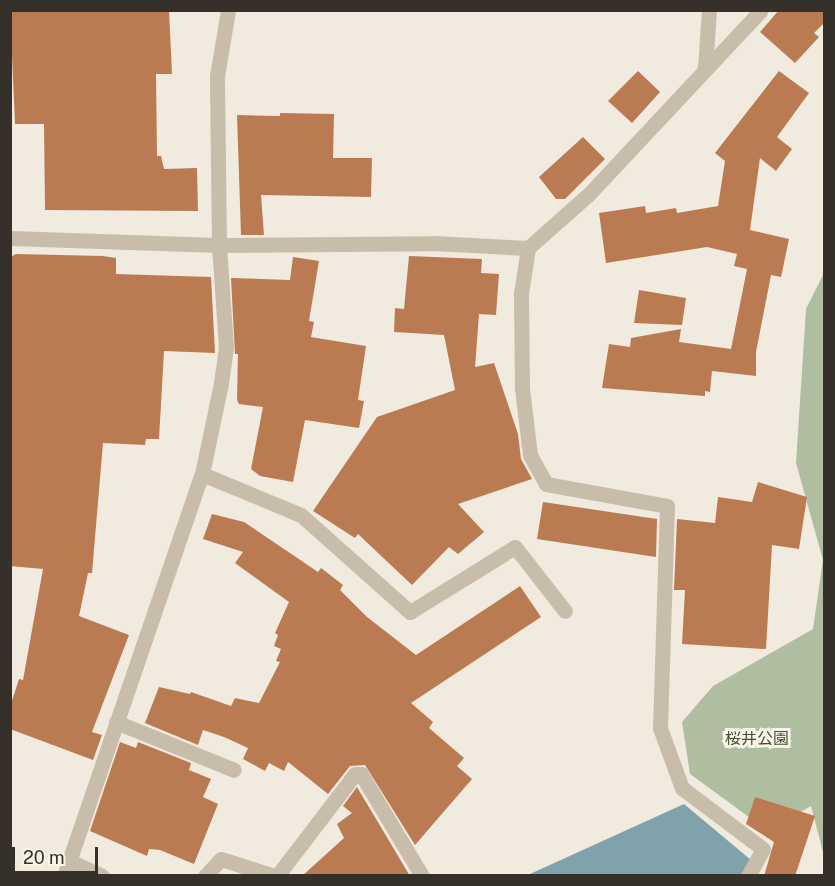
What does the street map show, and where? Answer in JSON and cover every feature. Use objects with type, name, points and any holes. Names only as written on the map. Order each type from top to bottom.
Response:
[{"type":"street","points":[[102,876],[67,868],[202,474],[226,348],[219,245],[217,76],[228,10]]},
{"type":"street","points":[[705,68],[709,10]]},
{"type":"street","points":[[748,876],[763,849],[682,788],[660,728],[667,506],[546,484],[530,455],[522,388],[521,294],[528,248],[588,195],[761,10]]},
{"type":"street","points":[[10,238],[219,245],[433,243],[528,248]]},
{"type":"street","points":[[202,474],[301,515],[410,612],[515,547],[565,611]]},
{"type":"street","points":[[116,722],[234,770]]},
{"type":"street","points":[[205,876],[221,859],[276,876],[355,774],[361,774],[422,876]]},
{"type":"green space","name":"桜井公園","points":[[824,273],[824,856],[811,806],[768,831],[690,774],[682,722],[713,686],[813,629],[823,560],[796,463],[806,309]]},
{"type":"water","points":[[684,804],[751,860],[742,875],[530,874]]},
{"type":"building","points":[[10,10],[169,10],[172,74],[156,74],[157,156],[161,156],[164,169],[197,168],[198,211],[45,210],[44,124],[15,124]]},
{"type":"building","points":[[779,10],[825,10],[825,22],[814,33],[819,37],[795,63],[760,32]]},
{"type":"building","points":[[638,71],[660,92],[632,123],[608,101]]},
{"type":"building","points":[[779,71],[809,93],[777,137],[792,149],[776,171],[760,158],[750,230],[789,239],[781,277],[771,275],[756,352],[756,376],[712,371],[710,392],[705,391],[705,396],[602,388],[609,344],[630,347],[631,338],[681,329],[679,342],[731,349],[747,269],[734,266],[737,254],[707,247],[606,263],[599,213],[645,206],[646,213],[676,208],[677,213],[718,206],[725,161],[715,153]]},
{"type":"building","points":[[280,113],[334,114],[333,158],[372,158],[371,197],[261,195],[264,235],[241,235],[237,115],[280,116]]},
{"type":"building","points":[[583,137],[605,159],[565,199],[556,199],[539,177]]},
{"type":"building","points":[[16,254],[103,256],[116,258],[116,274],[211,277],[215,353],[164,351],[159,439],[146,439],[145,445],[103,443],[92,573],[88,573],[79,616],[129,635],[92,732],[102,735],[93,760],[10,729],[10,707],[19,679],[23,680],[43,569],[10,566],[10,257]]},
{"type":"building","points":[[409,256],[482,259],[481,273],[499,274],[496,315],[479,314],[475,367],[494,363],[518,434],[521,459],[532,479],[458,504],[484,532],[458,554],[449,547],[412,585],[358,534],[355,538],[313,511],[377,417],[455,390],[444,335],[394,332],[395,308],[404,309]]},
{"type":"building","points":[[293,257],[319,261],[309,321],[314,322],[311,337],[366,346],[358,400],[364,401],[359,428],[305,420],[293,482],[260,476],[251,469],[263,407],[239,404],[237,400],[238,354],[235,354],[231,278],[290,280]]},
{"type":"building","points":[[639,290],[686,298],[682,325],[634,323]]},
{"type":"building","points":[[758,482],[807,497],[799,549],[772,545],[766,649],[682,644],[685,590],[674,590],[677,519],[715,523],[718,497],[752,502]]},
{"type":"building","points":[[543,502],[657,519],[656,557],[537,539]]},
{"type":"building","points":[[212,514],[244,522],[318,572],[321,568],[343,585],[340,590],[367,617],[416,655],[520,586],[541,617],[411,703],[433,722],[429,728],[464,758],[457,766],[472,779],[415,845],[365,765],[350,766],[328,794],[288,762],[284,771],[269,763],[265,771],[243,759],[248,748],[224,737],[203,730],[198,745],[145,723],[159,687],[190,694],[191,692],[231,706],[235,698],[259,703],[280,662],[276,661],[281,649],[274,646],[278,635],[275,633],[289,602],[235,563],[243,552],[203,539]]},
{"type":"building","points":[[120,742],[136,748],[138,742],[191,763],[189,770],[211,779],[203,797],[218,804],[194,864],[160,850],[149,849],[147,856],[90,831]]},
{"type":"building","points":[[357,787],[410,876],[302,876],[344,838],[337,824],[352,813],[343,806]]},
{"type":"building","points":[[755,797],[815,816],[795,876],[764,876],[774,842],[746,824]]}]
